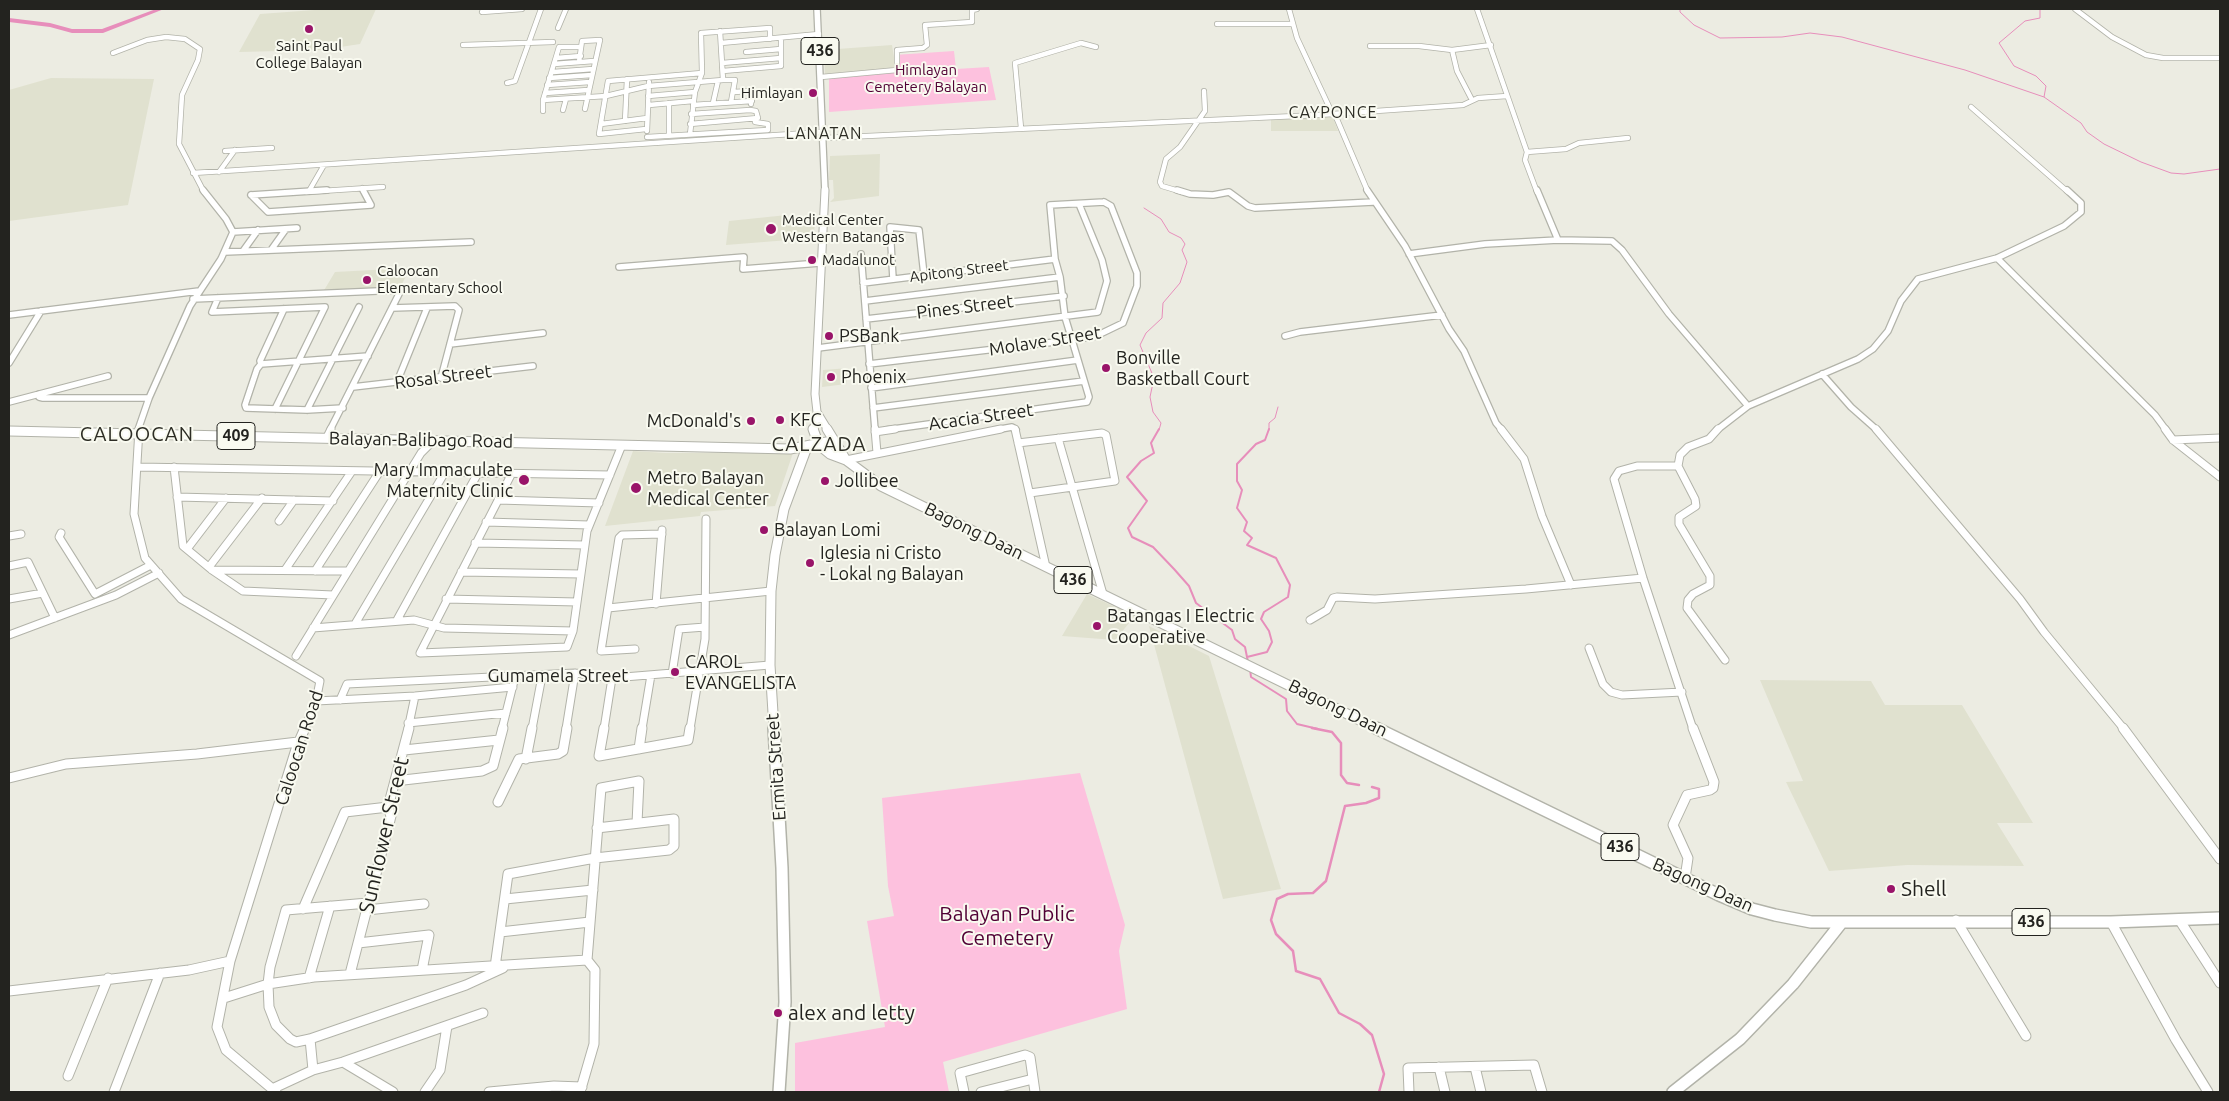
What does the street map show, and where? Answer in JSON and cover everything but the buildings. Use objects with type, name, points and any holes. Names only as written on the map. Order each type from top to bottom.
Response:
[{"type":"main road","name":"436","points":[[817,9],[825,182],[815,394],[817,412],[814,428],[819,445]]},
{"type":"main road","name":"436","points":[[817,412],[832,441]]},
{"type":"main road","name":"Balayan-Balibago Road","points":[[9,431],[622,445],[807,447],[832,441]]},
{"type":"main road","name":"Bagong Daan","points":[[832,441],[846,460]]},
{"type":"main road","name":"Bagong Daan","points":[[819,445],[830,454],[846,460],[881,486],[1727,898],[1775,916],[1811,922],[1842,922]]},
{"type":"main road","name":"Ermita Street","points":[[779,1092],[785,1002],[784,939],[782,868],[770,665],[771,590],[774,555],[784,509],[807,447]]},
{"type":"main road","name":"436","points":[[1842,922],[1956,920],[2111,922],[2180,921],[2220,918]]},
{"type":"main road","points":[[1673,1092],[1740,1039],[1793,984],[1842,922]]},
{"type":"street","points":[[484,9],[482,12],[522,9]]},
{"type":"street","points":[[507,83],[516,80],[541,9]]},
{"type":"street","points":[[558,28],[566,9]]},
{"type":"street","points":[[821,77],[897,70],[897,50],[923,48],[927,45],[925,25],[969,23],[973,21],[972,10],[978,9]]},
{"type":"street","points":[[1289,9],[1296,38],[1332,113],[1336,117],[1351,158],[1373,202],[1392,226],[1464,351],[1489,410],[1524,459],[1542,516],[1571,585]]},
{"type":"street","points":[[1477,9],[1527,152],[1525,160],[1532,174],[1533,184],[1542,200],[1558,240]]},
{"type":"street","points":[[2075,9],[2112,37],[2146,55],[2163,58],[2220,58]]},
{"type":"street","points":[[1217,24],[1292,24]]},
{"type":"street","points":[[690,134],[694,92],[700,82],[702,73],[701,32],[770,28],[770,39]]},
{"type":"street","points":[[746,61],[750,29]]},
{"type":"street","points":[[713,103],[723,72],[720,31]]},
{"type":"street","points":[[720,43],[819,34]]},
{"type":"street","points":[[113,53],[147,40],[166,36],[186,40],[200,49],[198,60],[182,95],[180,110],[179,144],[193,173],[206,196],[226,219],[234,232],[297,228]]},
{"type":"street","points":[[723,72],[781,66],[781,38]]},
{"type":"street","points":[[579,62],[582,41],[600,40],[585,109]]},
{"type":"street","points":[[464,45],[552,42]]},
{"type":"street","points":[[1021,128],[1015,63],[1081,43],[1096,47]]},
{"type":"street","points":[[1370,46],[1418,46],[1452,50],[1491,45]]},
{"type":"street","points":[[543,111],[543,100],[549,78],[553,72],[558,47],[581,48]]},
{"type":"street","points":[[746,52],[781,49]]},
{"type":"street","points":[[1452,50],[1456,71],[1472,100]]},
{"type":"street","points":[[556,58],[581,56]]},
{"type":"street","points":[[722,63],[781,58]]},
{"type":"street","points":[[554,64],[594,61]]},
{"type":"street","points":[[553,72],[593,69]]},
{"type":"street","points":[[646,128],[599,134],[608,81],[702,73]]},
{"type":"street","points":[[549,78],[592,75]]},
{"type":"street","points":[[645,144],[649,105],[649,77]]},
{"type":"street","points":[[625,121],[628,80]]},
{"type":"street","points":[[543,100],[606,96],[648,86],[735,80],[731,102]]},
{"type":"street","points":[[547,85],[590,82]]},
{"type":"street","points":[[545,93],[588,90]]},
{"type":"street","points":[[733,92],[752,91],[750,110]]},
{"type":"street","points":[[1204,91],[1205,111],[1180,147],[1166,159],[1160,182],[1162,186],[1190,194],[1213,195],[1228,192],[1241,199],[1248,206],[1255,208],[1373,202]]},
{"type":"street","points":[[648,96],[694,92]]},
{"type":"street","points":[[193,173],[645,144],[1332,113],[1463,105],[1486,96],[1507,96]]},
{"type":"street","points":[[563,110],[566,99]]},
{"type":"street","points":[[649,105],[752,101]]},
{"type":"street","points":[[669,104],[669,135]]},
{"type":"street","points":[[1725,660],[1687,608],[1688,600],[1693,594],[1710,585],[1710,576],[1679,524],[1679,517],[1696,506],[1695,499],[1678,466],[1680,455],[1688,447],[1709,438],[1726,422],[1748,406],[1858,359],[1880,343],[1901,301],[1918,279],[1997,258],[2064,226],[2081,212],[2081,203],[1971,107]]},
{"type":"street","points":[[691,114],[750,110],[756,111],[758,118],[755,120]]},
{"type":"street","points":[[600,124],[647,118]]},
{"type":"street","points":[[647,137],[768,130],[768,124],[755,122],[755,120],[690,124]]},
{"type":"street","points":[[1527,152],[1566,149],[1579,143],[1628,138]]},
{"type":"street","points":[[225,151],[272,148]]},
{"type":"street","points":[[220,172],[235,150]]},
{"type":"street","points":[[309,191],[324,165]]},
{"type":"street","points":[[362,188],[370,205],[268,212],[251,195],[309,191],[362,188],[383,187]]},
{"type":"street","name":"Molave Street","points":[[869,364],[1072,340],[1096,336],[1123,323],[1130,311],[1138,286],[1132,257],[1111,206],[1104,202],[1050,205],[1055,259]]},
{"type":"street","points":[[818,348],[1098,312],[1107,281],[1102,260],[1079,204]]},
{"type":"street","points":[[893,279],[890,227],[919,230],[924,275]]},
{"type":"street","points":[[271,250],[286,229]]},
{"type":"street","points":[[243,251],[258,230]]},
{"type":"street","name":"Caloocan Road","points":[[234,232],[225,252],[193,299],[150,398],[137,434],[134,514],[145,558],[181,599],[320,681],[316,701],[298,742],[230,961],[217,1027],[226,1050],[275,1091]]},
{"type":"street","points":[[1409,254],[1474,244],[1558,240],[1609,240],[1617,245],[1675,321],[1748,406]]},
{"type":"street","points":[[225,252],[471,242]]},
{"type":"street","points":[[861,254],[876,454]]},
{"type":"street","points":[[619,267],[744,257],[743,269],[820,263]]},
{"type":"street","points":[[1997,258],[2155,415],[2173,440],[2220,477]]},
{"type":"street","points":[[873,408],[1084,381],[1065,317],[1064,296],[1055,259]]},
{"type":"street","name":"Apitong Street","points":[[863,283],[1055,259]]},
{"type":"street","points":[[864,301],[1060,277]]},
{"type":"street","points":[[193,299],[400,290],[327,437]]},
{"type":"street","points":[[9,315],[199,291]]},
{"type":"street","name":"Pines Street","points":[[866,319],[1064,296]]},
{"type":"street","points":[[218,298],[212,312],[325,307],[275,409]]},
{"type":"street","points":[[392,308],[456,306],[459,310],[441,378]]},
{"type":"street","points":[[308,410],[359,307]]},
{"type":"street","points":[[397,382],[427,308]]},
{"type":"street","points":[[284,309],[260,361],[261,364],[257,368],[245,405],[246,408],[254,410],[343,408]]},
{"type":"street","points":[[9,363],[41,311]]},
{"type":"street","points":[[1285,336],[1300,332],[1442,315]]},
{"type":"street","points":[[450,344],[543,333]]},
{"type":"street","points":[[261,364],[368,356]]},
{"type":"street","points":[[871,388],[1078,360]]},
{"type":"street","name":"Rosal Street","points":[[353,387],[533,366]]},
{"type":"street","points":[[1822,374],[1851,407],[1880,433],[2008,585],[2134,741],[2220,859]]},
{"type":"street","points":[[9,402],[108,376]]},
{"type":"street","name":"Acacia Street","points":[[875,432],[1087,402],[1089,398],[1084,381]]},
{"type":"street","points":[[39,394],[39,397],[43,398],[150,398]]},
{"type":"street","points":[[846,460],[1012,427],[1016,430],[1046,567]]},
{"type":"street","points":[[1018,443],[1102,433],[1106,435],[1115,481],[1030,493]]},
{"type":"street","points":[[1058,438],[1070,487],[1103,594]]},
{"type":"street","points":[[2173,440],[2220,438]]},
{"type":"street","points":[[421,453],[418,447],[423,440]]},
{"type":"street","points":[[296,656],[421,453],[434,440]]},
{"type":"street","points":[[512,474],[446,599],[420,653],[567,647],[573,631],[584,546],[589,525],[622,445]]},
{"type":"street","points":[[1678,466],[1637,466],[1619,471],[1615,475],[1643,578],[1714,782],[1713,788],[1710,790],[1687,796],[1673,826],[1688,858],[1685,878]]},
{"type":"street","points":[[138,467],[610,475]]},
{"type":"street","points":[[174,467],[183,546],[210,569],[243,591],[333,595]]},
{"type":"street","points":[[285,570],[352,471]]},
{"type":"street","points":[[315,571],[380,471]]},
{"type":"street","points":[[355,624],[445,472]]},
{"type":"street","points":[[397,620],[478,473]]},
{"type":"street","points":[[176,497],[332,501]]},
{"type":"street","points":[[187,549],[226,498]]},
{"type":"street","points":[[210,569],[262,498]]},
{"type":"street","points":[[279,520],[294,500]]},
{"type":"street","points":[[498,500],[599,503]]},
{"type":"street","points":[[612,678],[600,756],[688,740],[705,627],[707,599],[706,519]]},
{"type":"street","points":[[486,522],[589,525]]},
{"type":"street","points":[[61,532],[59,537],[95,594],[151,565]]},
{"type":"street","points":[[635,649],[601,651],[619,538],[622,535],[662,532],[656,604]]},
{"type":"street","points":[[9,536],[21,534]]},
{"type":"street","points":[[475,543],[584,546]]},
{"type":"street","points":[[9,566],[28,562],[55,618]]},
{"type":"street","points":[[210,569],[348,571]]},
{"type":"street","points":[[461,572],[581,574]]},
{"type":"street","points":[[9,635],[116,595],[159,573]]},
{"type":"street","points":[[1310,620],[1327,610],[1333,598],[1337,597],[1375,599],[1643,578]]},
{"type":"street","points":[[608,608],[707,599],[771,590]]},
{"type":"street","points":[[9,599],[43,593]]},
{"type":"street","points":[[446,599],[577,602]]},
{"type":"street","points":[[313,628],[414,620],[444,628],[573,631]]},
{"type":"street","points":[[672,674],[679,629],[705,627]]},
{"type":"street","points":[[1589,648],[1604,684],[1611,692],[1622,695],[1682,692]]},
{"type":"street","name":"Gumamela Street","points":[[340,700],[347,684],[447,678],[515,678],[575,673],[612,678],[770,665]]},
{"type":"street","points":[[498,802],[520,760],[558,754],[562,751],[575,673]]},
{"type":"street","points":[[639,749],[651,675]]},
{"type":"street","points":[[526,758],[542,676]]},
{"type":"street","points":[[395,781],[482,771],[493,766],[515,678]]},
{"type":"street","points":[[316,701],[415,696],[512,687]]},
{"type":"street","name":"Sunflower Street","points":[[350,974],[391,816],[388,807],[404,750],[415,696]]},
{"type":"street","points":[[408,723],[506,713]]},
{"type":"street","points":[[404,750],[499,740]]},
{"type":"street","points":[[9,778],[66,764],[197,754],[298,742]]},
{"type":"street","points":[[489,1092],[554,1086],[581,1090],[594,1044],[595,970],[587,960],[601,788],[639,781],[637,823]]},
{"type":"street","points":[[303,909],[345,812],[388,807]]},
{"type":"street","points":[[495,967],[508,874],[595,858],[672,848],[674,819],[597,828]]},
{"type":"street","points":[[505,899],[593,890]]},
{"type":"street","points":[[424,904],[368,907],[330,906],[286,910],[270,967],[268,984],[269,1007],[276,1025],[296,1042],[310,1039],[466,985],[508,966]]},
{"type":"street","points":[[309,978],[330,906]]},
{"type":"street","points":[[1956,920],[2026,1036]]},
{"type":"street","points":[[2180,921],[2220,983]]},
{"type":"street","points":[[500,932],[590,922]]},
{"type":"street","points":[[2111,922],[2176,1040],[2208,1092]]},
{"type":"street","points":[[358,943],[429,936],[422,970]]},
{"type":"street","points":[[224,998],[268,984],[309,978],[587,960]]},
{"type":"street","points":[[9,991],[189,970],[230,961]]},
{"type":"street","points":[[114,1092],[160,973]]},
{"type":"street","points":[[68,1076],[108,978]]},
{"type":"street","points":[[275,1091],[313,1070],[344,1062],[483,1013]]},
{"type":"street","points":[[425,1092],[440,1070],[447,1026]]},
{"type":"street","points":[[310,1039],[313,1070]]},
{"type":"street","points":[[964,1092],[960,1073],[1025,1055],[1030,1057],[1035,1092]]},
{"type":"street","points":[[344,1062],[393,1092]]},
{"type":"street","points":[[1409,1092],[1408,1068],[1534,1065],[1542,1092]]},
{"type":"street","points":[[1475,1066],[1481,1092]]},
{"type":"street","points":[[1439,1067],[1445,1092]]},
{"type":"street","points":[[981,1092],[1033,1079]]},
{"type":"shaded area","name":"Saint Paul College Balayan","points":[[328,9],[376,9],[360,44],[321,50],[239,52],[260,14]]},
{"type":"shaded area","points":[[892,45],[896,69],[825,76],[824,50]]},
{"type":"shaded area","points":[[51,78],[154,79],[128,205],[9,221],[9,90]]},
{"type":"shaded area","points":[[1332,115],[1338,131],[1271,131],[1271,118]]},
{"type":"shaded area","points":[[880,154],[879,196],[830,202],[834,198],[833,180],[829,180],[830,156]]},
{"type":"shaded area","name":"Medical Center Western Batangas","points":[[787,215],[787,219],[815,218],[814,238],[726,245],[729,221]]},
{"type":"shaded area","name":"Caloocan Elementary School","points":[[410,268],[400,288],[323,292],[335,272]]},
{"type":"shaded area","points":[[849,368],[846,384],[822,387],[823,370]]},
{"type":"shaded area","points":[[633,451],[665,453],[793,453],[775,506],[701,512],[700,516],[605,526]]},
{"type":"shaded area","name":"Batangas I Electric Cooperative","points":[[1087,594],[1135,616],[1115,640],[1062,636]]},
{"type":"shaded area","points":[[1149,626],[1209,656],[1281,889],[1223,899]]},
{"type":"shaded area","points":[[1760,680],[1871,681],[1885,705],[1962,705],[2033,823],[1997,823],[2024,866],[1907,865],[1829,871],[1786,782],[1803,781]]},
{"type":"green space","name":"Himlayan Cemetery Balayan","points":[[954,51],[956,69],[989,67],[996,100],[829,112],[829,75],[896,69],[894,55]]},
{"type":"green space","name":"Balayan Public Cemetery","points":[[1080,773],[1125,925],[1119,951],[1127,1009],[943,1062],[949,1092],[795,1092],[795,1043],[885,1027],[867,921],[894,916],[888,886],[882,798]]},
{"type":"waterway","points":[[9,20],[50,25],[72,31],[103,31],[161,9]]},
{"type":"waterway","points":[[1680,9],[1680,12],[1694,25],[1720,38],[1782,37],[1810,33],[1842,37],[1965,70],[2044,97]]},
{"type":"waterway","points":[[2040,9],[2040,18],[2025,21],[1999,43],[2014,66],[2036,76],[2046,86],[2044,97]]},
{"type":"waterway","points":[[2044,97],[2081,123],[2087,132],[2104,144],[2141,162],[2171,173],[2184,174],[2220,169]]},
{"type":"waterway","points":[[1144,208],[1161,219],[1169,232],[1181,238],[1185,244],[1182,250],[1187,262],[1180,283],[1163,303],[1162,318],[1146,333],[1140,345],[1154,378],[1150,397],[1153,412],[1161,423],[1159,430]]},
{"type":"waterway","points":[[1269,429],[1269,423],[1275,418],[1278,407]]},
{"type":"waterway","points":[[1159,429],[1151,443],[1154,453],[1141,461],[1127,477],[1147,501],[1128,528],[1132,537],[1153,547],[1174,569],[1189,586],[1196,603],[1232,630],[1235,639],[1245,647],[1247,657]]},
{"type":"waterway","points":[[1247,657],[1267,652],[1272,642],[1269,631],[1261,619],[1264,612],[1288,597],[1290,585],[1276,558],[1247,545],[1252,538],[1244,531],[1247,522],[1237,508],[1242,490],[1237,481],[1237,464],[1256,444],[1265,440],[1269,429]]},
{"type":"waterway","points":[[1247,657],[1248,662]]},
{"type":"waterway","points":[[1250,669],[1251,677],[1286,699],[1287,711],[1297,724],[1318,729]]},
{"type":"waterway","points":[[1312,728],[1332,732],[1341,743],[1341,775],[1347,783],[1359,785]]},
{"type":"waterway","points":[[1372,787],[1379,789],[1379,798],[1366,803],[1345,806],[1326,881],[1313,893],[1288,894],[1277,899],[1271,920],[1276,934],[1293,951],[1296,971],[1320,979],[1339,1013],[1360,1024],[1372,1035],[1384,1074],[1379,1092]]},
{"type":"place","name":"Saint Paul College Balayan","points":[[309,29]]},
{"type":"place","name":"Himlayan","points":[[813,93]]},
{"type":"place","name":"Medical Center Western Batangas","points":[[771,229]]},
{"type":"place","name":"Madalunot","points":[[812,260]]},
{"type":"place","name":"Caloocan Elementary School","points":[[367,280]]},
{"type":"place","name":"PSBank","points":[[829,336]]},
{"type":"place","name":"Bonville Basketball Court","points":[[1106,368]]},
{"type":"place","name":"Phoenix","points":[[831,377]]},
{"type":"place","name":"KFC","points":[[780,420]]},
{"type":"place","name":"McDonald's","points":[[751,421]]},
{"type":"place","name":"Mary Immaculate Maternity Clinic","points":[[524,480]]},
{"type":"place","name":"Jollibee","points":[[825,481]]},
{"type":"place","name":"Metro Balayan Medical Center","points":[[636,488]]},
{"type":"place","name":"Balayan Lomi","points":[[764,530]]},
{"type":"place","name":"Iglesia ni Cristo - Lokal ng Balayan","points":[[810,563]]},
{"type":"place","name":"Batangas I Electric Cooperative","points":[[1097,626]]},
{"type":"place","name":"CAROL EVANGELISTA","points":[[675,672]]},
{"type":"place","name":"Shell","points":[[1891,889]]},
{"type":"place","name":"alex and letty","points":[[778,1013]]},
{"type":"district","name":"CAYPONCE","points":[[1333,113]]},
{"type":"district","name":"LANATAN","points":[[824,134]]},
{"type":"district","name":"CALOOCAN","points":[[137,434]]},
{"type":"district","name":"CALZADA","points":[[819,444]]}]
